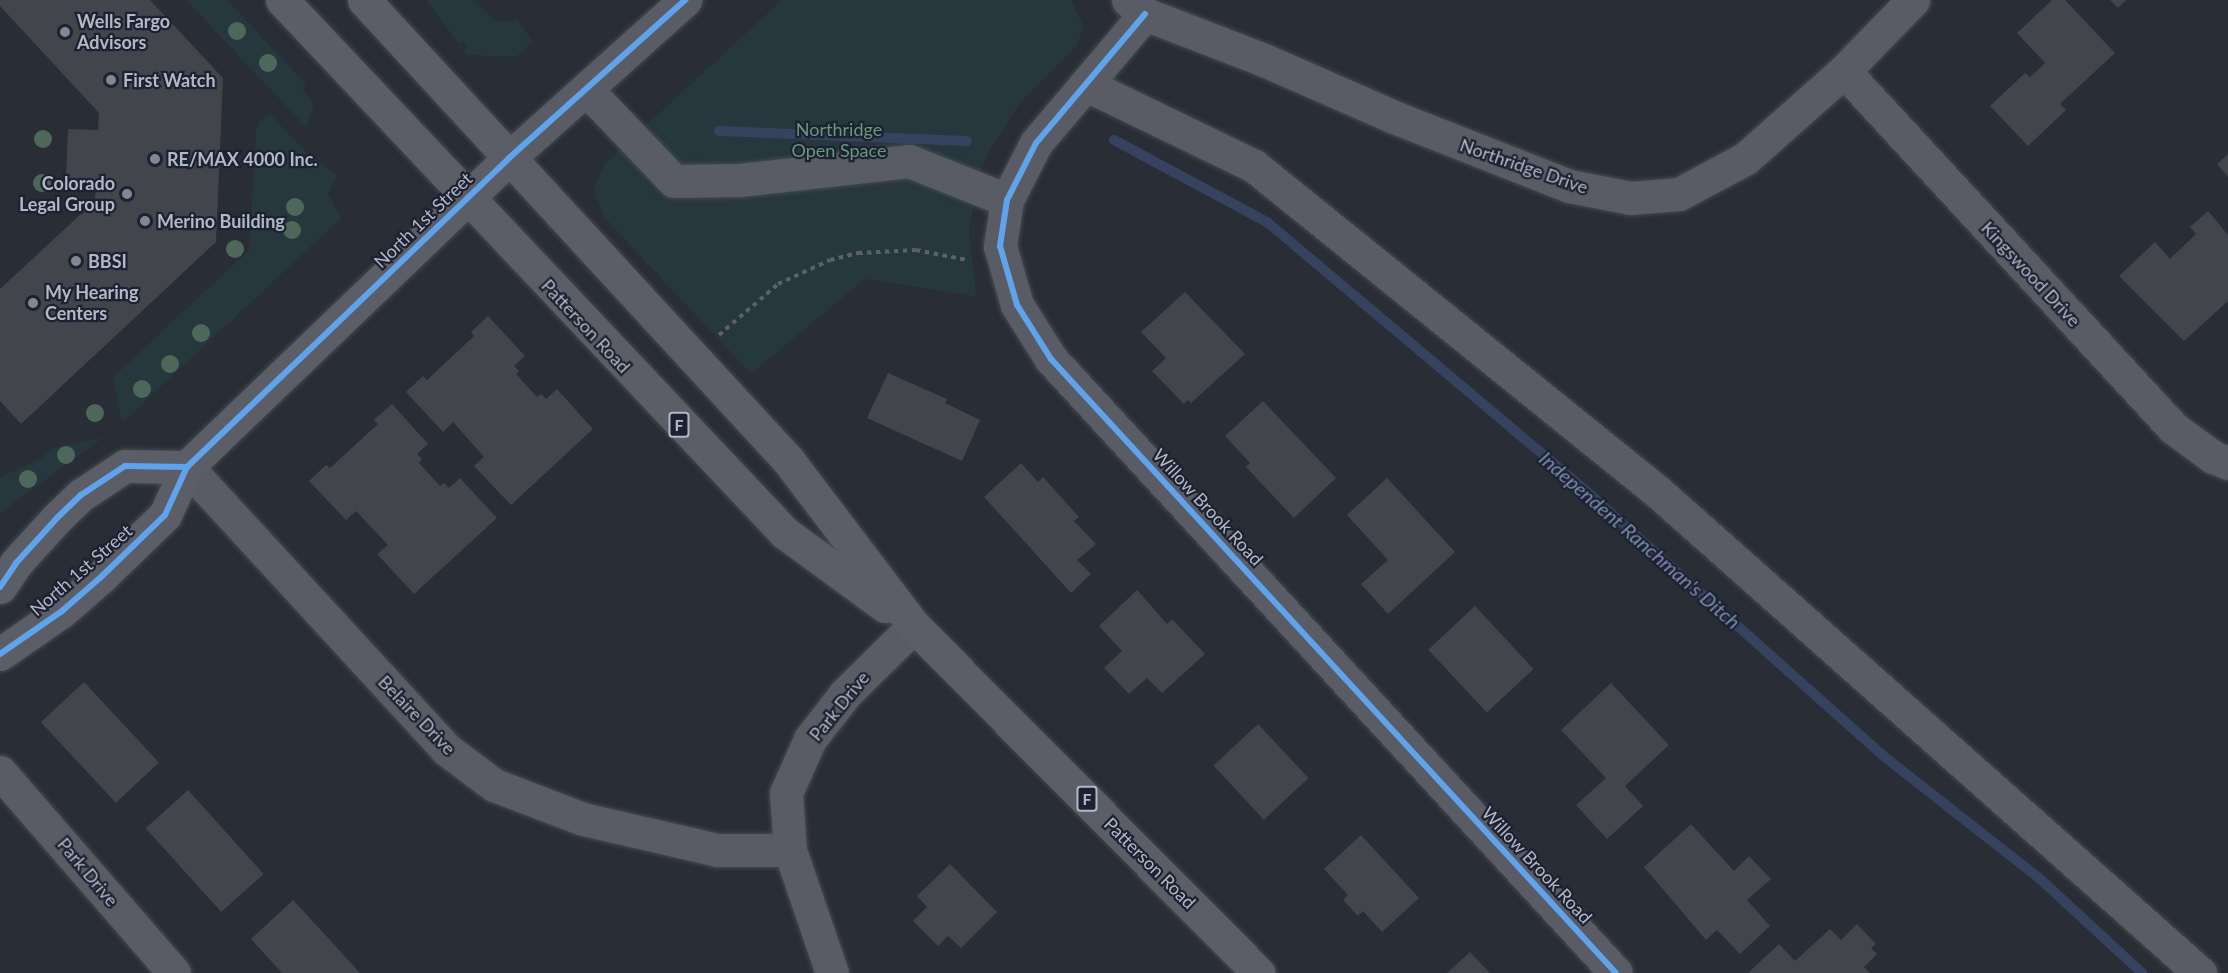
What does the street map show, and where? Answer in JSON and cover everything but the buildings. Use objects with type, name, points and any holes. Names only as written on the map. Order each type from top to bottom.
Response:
[{"type":"main road","name":"Patterson Road","points":[[282,0],[467,199],[785,533],[914,626]]},
{"type":"main road","name":"Patterson Road","points":[[364,0],[788,460],[914,626],[1259,973]]},
{"type":"main road","name":"North 1st Street","points":[[0,654],[62,611],[165,514],[187,467],[509,158]]},
{"type":"main road","points":[[0,587],[16,563],[58,517],[81,495],[125,466],[187,467]]},
{"type":"street","name":"North 1st Street","points":[[509,158],[685,0]]},
{"type":"street","name":"Northridge Drive","points":[[1136,7],[1569,186],[1631,198],[1679,194],[1746,158],[1844,71],[1913,0]]},
{"type":"street","name":"Willow Brook Road","points":[[1136,7],[1087,85],[1036,143],[1007,200],[1000,246],[1017,305],[1051,359],[1617,973]]},
{"type":"street","name":"Kingswood Drive","points":[[1844,71],[2172,427],[2223,454]]},
{"type":"street","points":[[1087,85],[1254,166],[1658,492],[2200,973]]},
{"type":"street","points":[[586,89],[674,182],[740,180],[909,161],[1007,200]]},
{"type":"street","name":"Belaire Drive","points":[[187,467],[446,748],[494,785],[584,819],[717,850],[789,850]]},
{"type":"street","name":"Park Drive","points":[[832,973],[789,850],[786,793],[810,739],[844,694],[914,626]]},
{"type":"street","name":"Park Drive","points":[[0,772],[174,973]]},
{"type":"path","points":[[713,340],[778,284],[830,260],[858,253],[906,250],[973,262]]},
{"type":"green space","points":[[186,0],[227,0],[306,84],[303,90],[314,105],[306,127]]},
{"type":"green space","points":[[426,0],[473,0],[496,22],[512,22],[516,18],[533,42],[516,57],[468,55],[463,50],[467,46],[463,41],[459,44]]},
{"type":"green space","name":"Northridge Open Space","points":[[782,0],[1071,0],[1083,25],[1077,46],[1022,100],[989,151],[978,178],[969,231],[976,296],[865,279],[751,374],[604,217],[594,190],[604,164]]},
{"type":"green space","points":[[271,115],[308,154],[338,175],[328,194],[341,218],[122,423],[113,377],[249,250],[256,130],[261,119]]},
{"type":"green space","points":[[104,437],[0,513],[0,477],[40,459],[53,448]]},
{"type":"waterway","name":"Independent Ranchman's Ditch","points":[[719,131],[967,141]]},
{"type":"waterway","name":"Independent Ranchman's Ditch","points":[[1114,140],[1267,222],[1585,490],[1886,758],[2038,877],[2142,973]]},
{"type":"cycle path","points":[[0,654],[62,611],[101,577],[165,515],[187,467],[509,158],[685,0]]},
{"type":"cycle path","points":[[1145,14],[1036,143],[1007,200],[1000,246],[1017,305],[1051,359],[1616,973]]},
{"type":"cycle path","points":[[0,587],[16,563],[58,517],[81,495],[125,466],[187,467]]},
{"type":"place","name":"Wells Fargo Advisors","points":[[65,32]]},
{"type":"place","name":"First Watch","points":[[111,80]]},
{"type":"place","name":"RE/MAX 4000 Inc.","points":[[155,159]]},
{"type":"place","name":"Colorado Legal Group","points":[[127,194]]},
{"type":"place","name":"Merino Building","points":[[145,221]]},
{"type":"place","name":"BBSI","points":[[76,261]]},
{"type":"place","name":"My Hearing Centers","points":[[33,303]]}]
